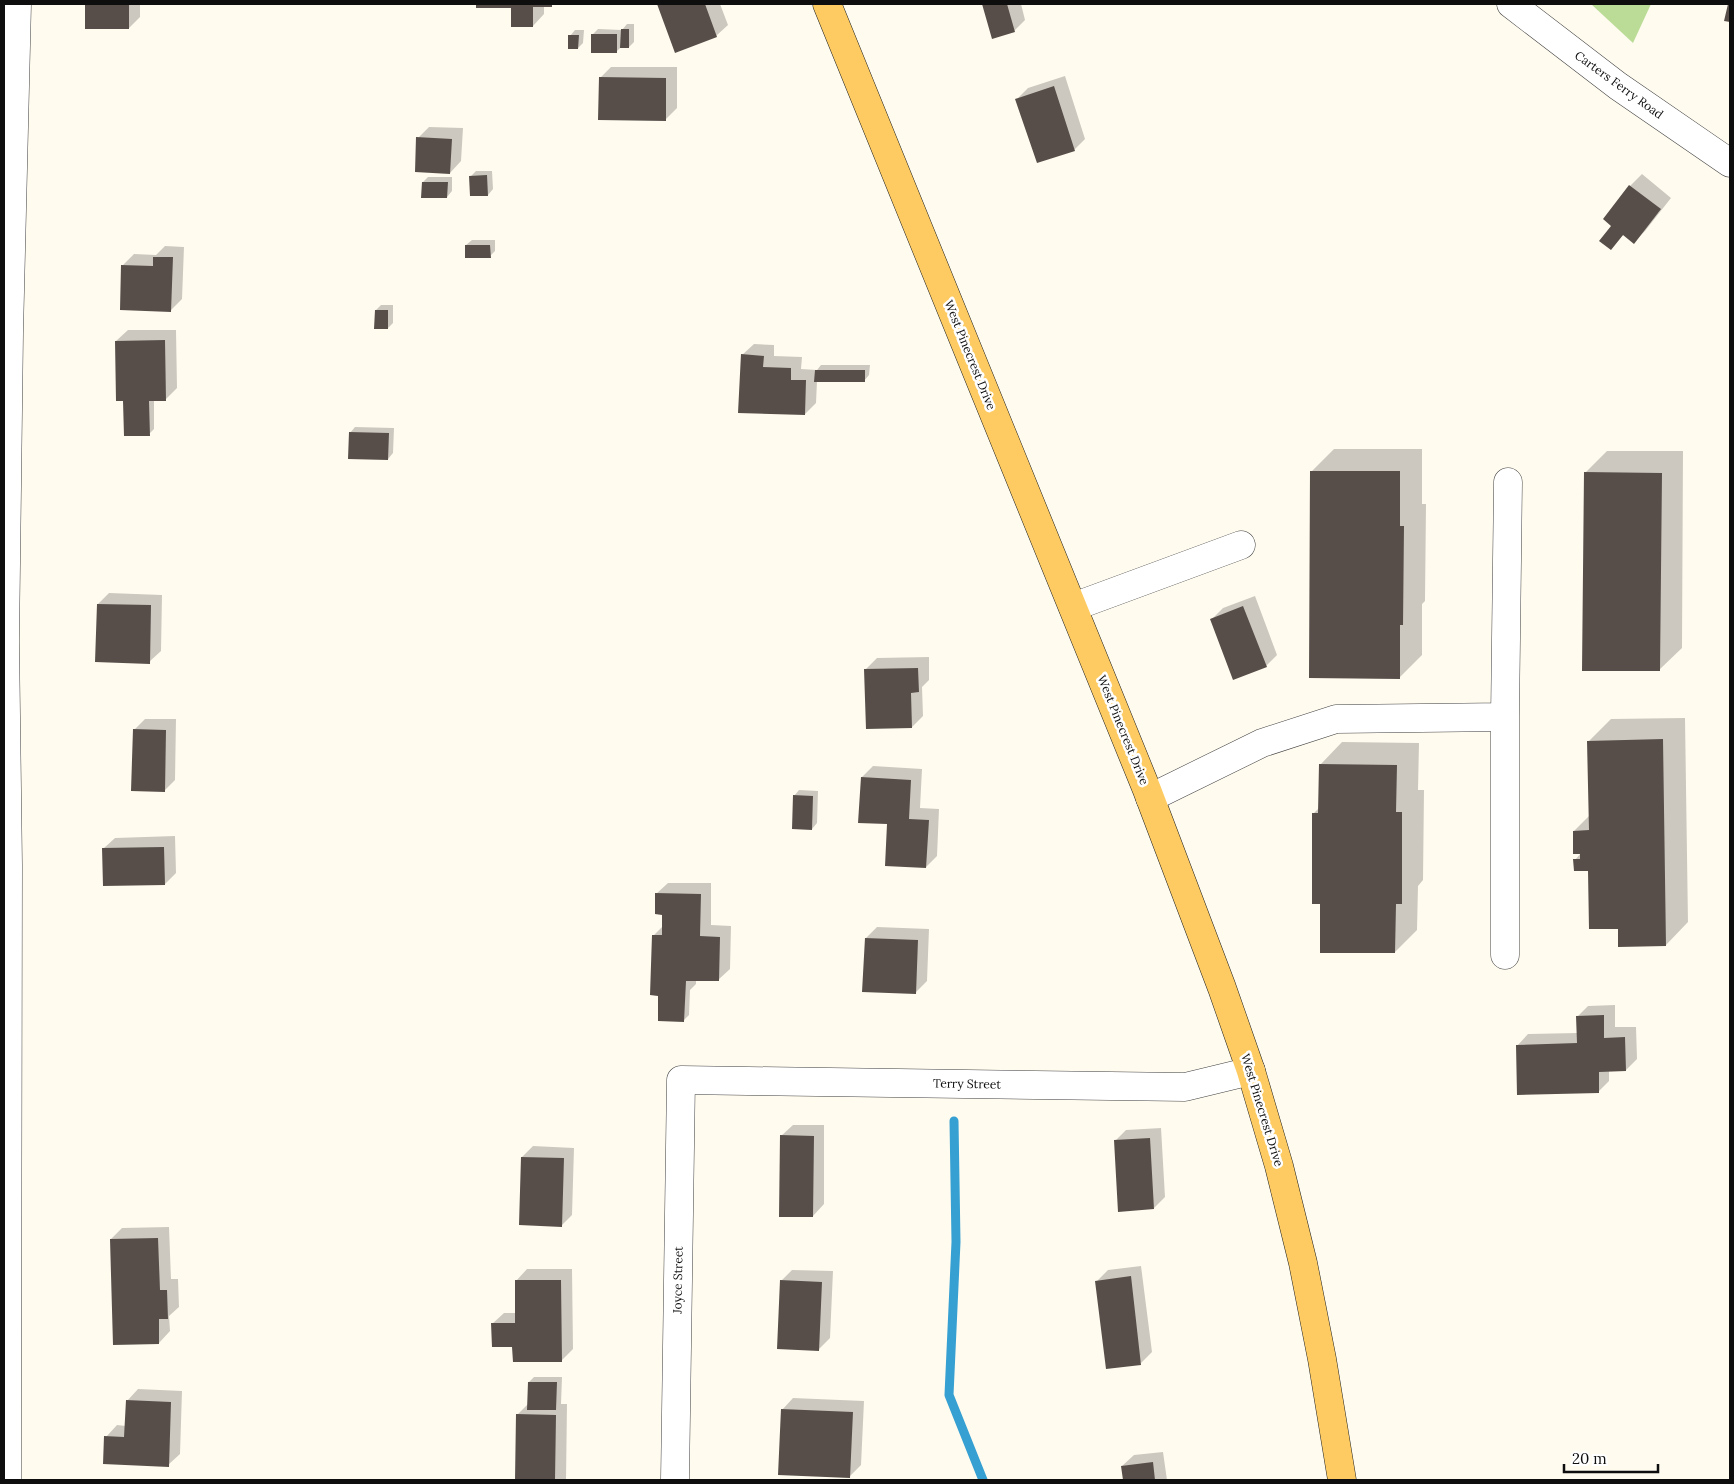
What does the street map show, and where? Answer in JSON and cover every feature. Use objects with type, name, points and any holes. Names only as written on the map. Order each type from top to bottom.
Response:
[{"type":"main road","name":"West Pinecrest Drive","points":[[827,4],[1150,798],[1213,962],[1251,1071],[1279,1166],[1303,1263],[1324,1368],[1342,1480]]},
{"type":"street","points":[[7,1480],[8,865],[5,641],[16,4]]},
{"type":"street","name":"Carters Ferry Road","points":[[1511,4],[1618,86],[1730,163]]},
{"type":"street","points":[[1505,955],[1505,716],[1508,482]]},
{"type":"street","points":[[1073,607],[1242,545]]},
{"type":"street","points":[[1150,798],[1262,743],[1336,719],[1505,716]]},
{"type":"street","name":"Terry Street","points":[[681,1080],[1186,1087],[1251,1071]]},
{"type":"street","name":"Joyce Street","points":[[675,1480],[681,1080]]},
{"type":"green space","points":[[1591,4],[1651,4],[1633,43]]},
{"type":"building","points":[[85,4],[129,4],[129,29],[85,29]]},
{"type":"building","points":[[476,4],[552,4],[552,7],[533,7],[533,27],[511,27],[511,8],[476,8]]},
{"type":"building","points":[[657,4],[705,4],[717,37],[675,53]]},
{"type":"building","points":[[982,4],[1007,4],[1015,32],[992,39]]},
{"type":"building","points":[[1728,4],[1730,4],[1730,22],[1724,21]]},
{"type":"building","points":[[621,29],[629,29],[629,48],[620,48]]},
{"type":"building","points":[[591,34],[617,34],[617,53],[591,53]]},
{"type":"building","points":[[568,35],[579,35],[578,49],[568,49]]},
{"type":"building","points":[[599,77],[666,78],[666,121],[598,120]]},
{"type":"building","points":[[1054,86],[1075,151],[1037,163],[1015,99]]},
{"type":"building","points":[[416,137],[452,139],[450,174],[415,172]]},
{"type":"building","points":[[487,175],[488,196],[470,196],[469,176]]},
{"type":"building","points":[[422,182],[448,182],[447,198],[421,198]]},
{"type":"building","points":[[1629,185],[1661,209],[1634,244],[1623,235],[1611,250],[1599,241],[1611,226],[1603,219]]},
{"type":"building","points":[[465,245],[490,245],[491,258],[465,258]]},
{"type":"building","points":[[153,257],[173,257],[171,312],[120,310],[121,265],[153,266]]},
{"type":"building","points":[[375,310],[388,310],[388,329],[374,329]]},
{"type":"building","points":[[165,340],[166,401],[149,401],[150,436],[124,436],[123,401],[116,401],[115,341]]},
{"type":"building","points":[[741,354],[764,356],[763,367],[791,368],[791,380],[806,380],[805,415],[738,413]]},
{"type":"building","points":[[815,370],[865,370],[865,382],[814,382]]},
{"type":"building","points":[[349,432],[389,433],[388,460],[348,459]]},
{"type":"building","points":[[1310,471],[1400,471],[1400,526],[1404,526],[1403,625],[1400,625],[1400,679],[1309,678]]},
{"type":"building","points":[[1584,472],[1662,473],[1660,671],[1582,671]]},
{"type":"building","points":[[97,604],[151,605],[150,664],[95,662]]},
{"type":"building","points":[[1243,606],[1267,667],[1233,680],[1210,619]]},
{"type":"building","points":[[918,668],[919,692],[911,693],[912,728],[866,729],[864,669]]},
{"type":"building","points":[[133,729],[166,730],[165,792],[131,791]]},
{"type":"building","points":[[1663,739],[1666,946],[1618,947],[1618,929],[1589,929],[1588,871],[1574,871],[1573,859],[1580,859],[1580,854],[1573,854],[1573,831],[1589,830],[1587,741]]},
{"type":"building","points":[[1319,764],[1397,765],[1396,812],[1402,812],[1402,904],[1396,904],[1395,953],[1320,953],[1320,904],[1312,904],[1312,813],[1318,813]]},
{"type":"building","points":[[861,777],[911,780],[909,819],[929,820],[926,868],[885,866],[887,824],[858,823]]},
{"type":"building","points":[[793,795],[813,796],[812,830],[792,829]]},
{"type":"building","points":[[164,847],[165,885],[103,886],[102,848]]},
{"type":"building","points":[[655,893],[701,894],[700,936],[720,937],[719,981],[686,981],[684,1022],[658,1021],[658,996],[650,995],[652,935],[662,935],[662,915],[655,914]]},
{"type":"building","points":[[865,938],[918,940],[916,994],[862,992]]},
{"type":"building","points":[[1604,1015],[1604,1038],[1625,1037],[1626,1071],[1599,1072],[1599,1093],[1517,1095],[1516,1045],[1577,1043],[1576,1016]]},
{"type":"building","points":[[780,1135],[814,1136],[813,1217],[779,1217]]},
{"type":"building","points":[[1150,1138],[1154,1209],[1118,1212],[1114,1140]]},
{"type":"building","points":[[521,1157],[564,1158],[562,1227],[519,1225]]},
{"type":"building","points":[[158,1238],[160,1290],[167,1290],[168,1319],[159,1319],[159,1344],[113,1345],[110,1239]]},
{"type":"building","points":[[1131,1276],[1141,1365],[1106,1369],[1095,1281]]},
{"type":"building","points":[[515,1280],[561,1280],[562,1362],[513,1362],[512,1347],[492,1347],[491,1323],[515,1323]]},
{"type":"building","points":[[780,1280],[822,1282],[819,1351],[777,1349]]},
{"type":"building","points":[[528,1382],[557,1382],[556,1410],[527,1410]]},
{"type":"building","points":[[126,1400],[171,1402],[169,1467],[103,1464],[104,1436],[124,1437]]},
{"type":"building","points":[[781,1409],[853,1412],[850,1478],[778,1475]]},
{"type":"building","points":[[516,1414],[556,1415],[555,1480],[515,1480]]},
{"type":"building","points":[[1153,1462],[1155,1480],[1123,1480],[1121,1466]]},
{"type":"waterway","points":[[954,1121],[956,1242],[949,1395],[983,1480]]}]
